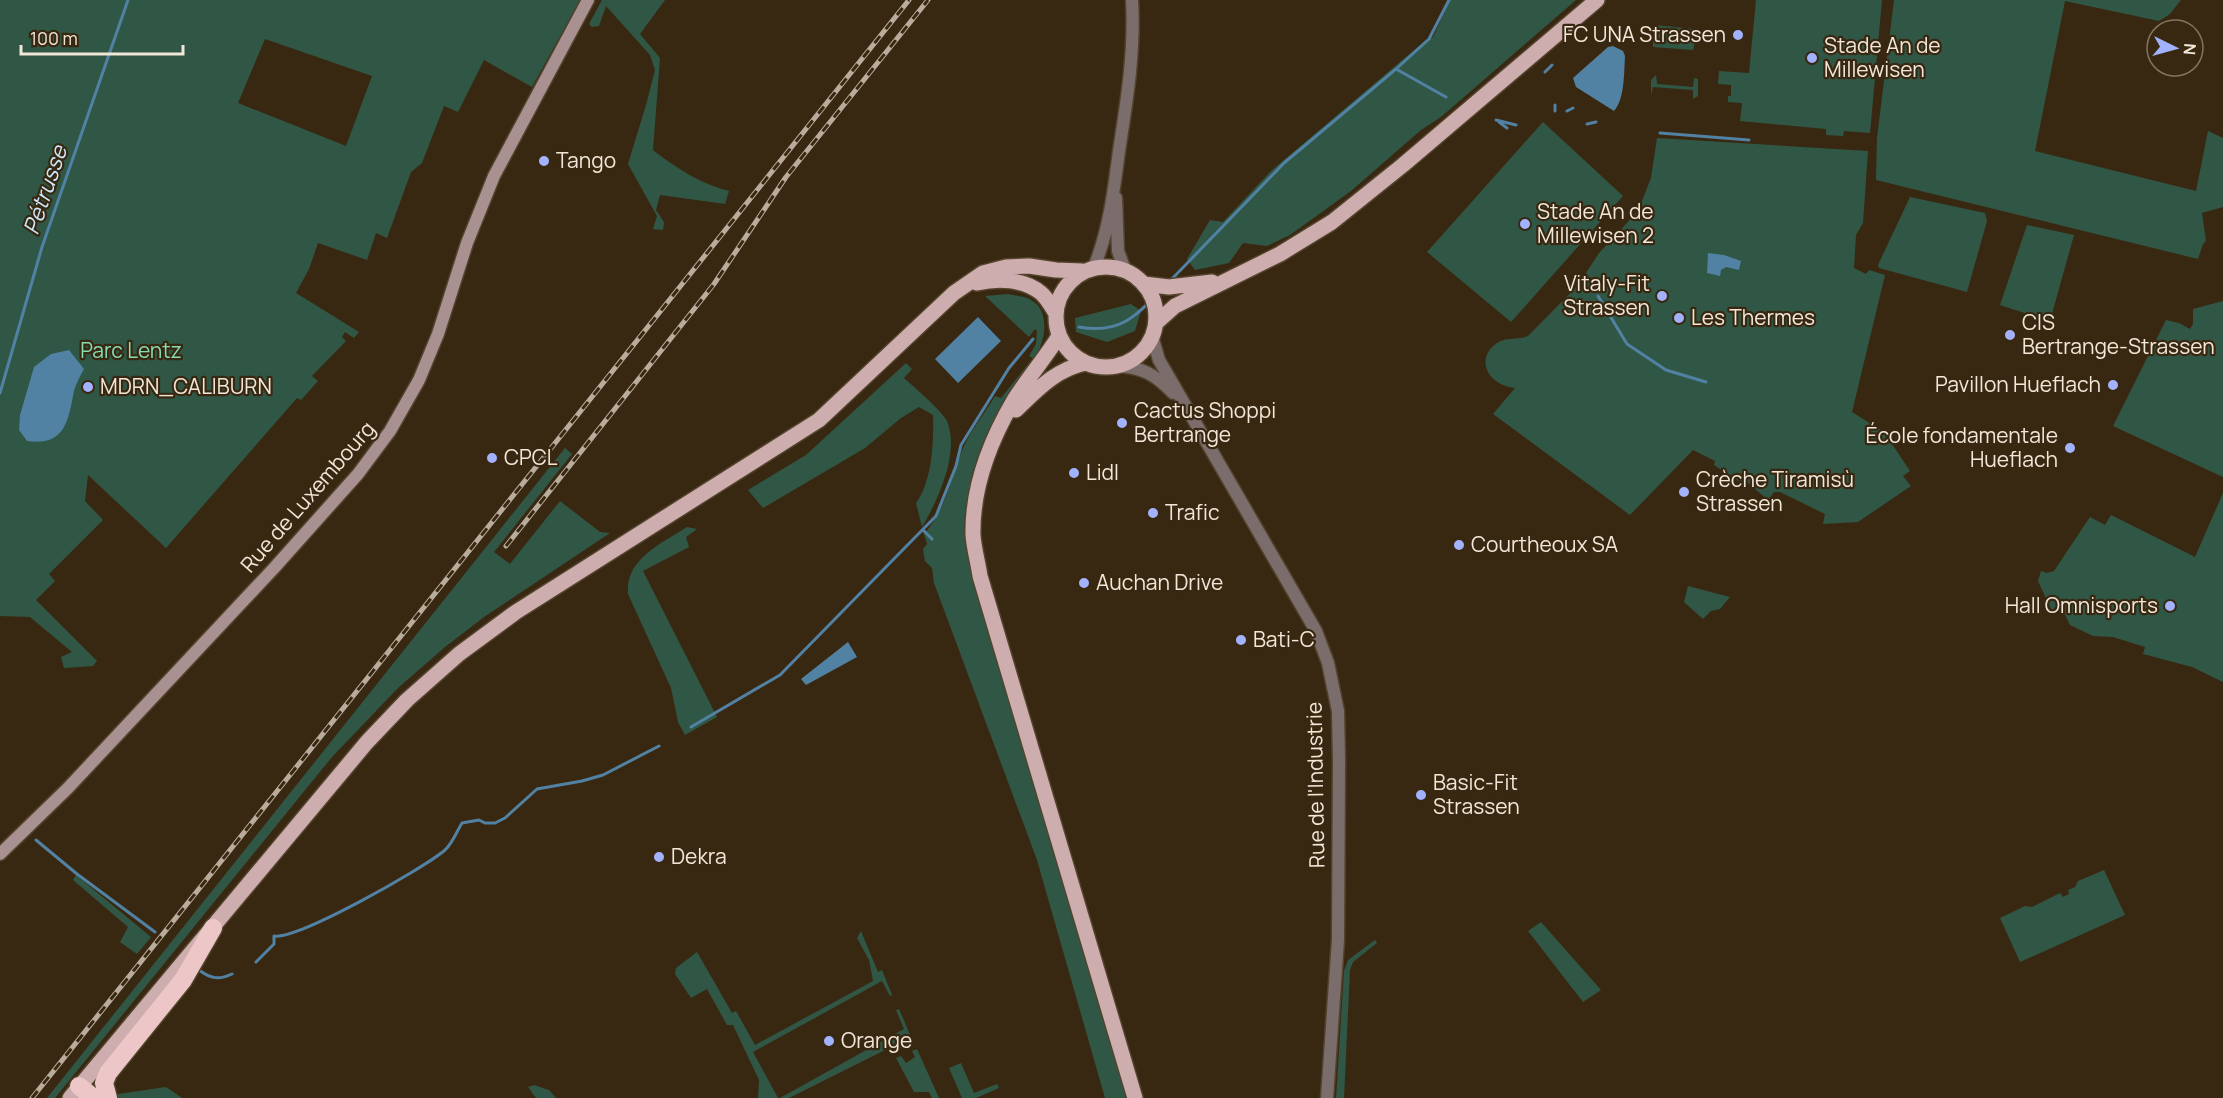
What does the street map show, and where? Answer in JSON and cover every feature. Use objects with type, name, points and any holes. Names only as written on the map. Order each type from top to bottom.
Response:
[{"type":"highway","points":[[108,1098],[104,1083],[108,1073],[183,980],[213,928]]},
{"type":"highway","points":[[77,1094],[94,1098]]},
{"type":"main road","name":"Rue de Luxembourg","points":[[0,854],[68,788],[275,567],[358,474],[390,431],[419,380],[434,344],[467,243],[494,176],[588,0]]},
{"type":"main road","points":[[963,286],[1006,280],[1027,285],[1042,294],[1055,312],[1059,336],[1074,357],[1101,367],[1117,366],[1132,360],[1144,350],[1154,330],[1175,306],[1280,255],[1332,222],[1403,165],[1597,0]]},
{"type":"main road","points":[[77,1094],[367,742],[407,700],[459,654],[516,612],[819,420],[963,286],[982,273],[1006,267],[1029,266],[1056,270],[1110,266],[1125,270],[1144,284],[1152,295],[1156,308],[1154,330]]},
{"type":"main road","points":[[1055,312],[1063,289],[1088,269]]},
{"type":"main road","points":[[1144,284],[1169,287],[1227,280]]},
{"type":"main road","points":[[1059,336],[1015,399],[999,427],[986,459],[977,491],[973,535],[980,576],[1135,1098]]},
{"type":"main road","points":[[999,427],[1048,380],[1073,366],[1086,363]]},
{"type":"street","points":[[1088,269],[1102,248],[1115,177],[1133,48],[1132,0]]},
{"type":"street","points":[[1115,177],[1118,251],[1125,270]]},
{"type":"street","name":"Rue de l'Industrie","points":[[1154,330],[1159,360],[1316,631],[1330,672],[1338,711],[1338,940],[1327,1098]]},
{"type":"street","name":"Rue de l'Industrie","points":[[1117,366],[1135,367],[1147,372],[1165,385],[1182,402]]},
{"type":"green space","name":"Parc Lentz","points":[[0,0],[580,0],[532,87],[484,60],[458,112],[444,106],[422,163],[411,172],[387,238],[376,233],[367,260],[318,243],[309,269],[296,293],[359,332],[354,338],[345,332],[342,337],[346,341],[312,376],[318,381],[301,400],[297,398],[166,548],[88,475],[85,501],[103,520],[49,574],[55,581],[36,600],[97,661],[93,666],[64,668],[61,657],[72,652],[30,617],[0,616]],"holes":[[[265,39],[372,76],[346,146],[238,103]]]},
{"type":"green space","points":[[602,0],[665,0],[640,34],[660,58],[653,150],[689,175],[729,191],[725,204],[660,195],[656,210],[664,222],[663,230],[653,229],[657,216],[628,164],[655,70],[650,55],[606,6],[599,26],[592,27],[589,24]]},
{"type":"green space","points":[[1450,0],[1576,0],[1441,117],[1421,130],[1351,191],[1290,235],[1267,246],[1243,243],[1229,263],[1195,270],[1187,259],[1210,220],[1223,222],[1271,171],[1426,40],[1433,37]]},
{"type":"green space","name":"Stade An de Millewisen","points":[[1756,0],[1882,0],[1870,133],[1844,131],[1843,136],[1826,135],[1826,129],[1740,121],[1742,103],[1728,102],[1728,96],[1731,96],[1731,85],[1718,84],[1719,71],[1749,73]]},
{"type":"green space","points":[[1894,0],[2181,0],[2164,18],[2145,18],[2065,1],[2035,151],[2196,191],[2208,131],[2223,138],[2223,207],[2202,213],[2206,241],[2198,259],[1876,180],[1877,138]]},
{"type":"green space","points":[[1655,25],[1694,29],[1693,50],[1653,47]]},
{"type":"green space","points":[[1656,75],[1657,84],[1693,87],[1694,78],[1698,79],[1698,96],[1693,99],[1693,90],[1653,87],[1651,95],[1651,80]]},
{"type":"green space","name":"Stade An de Millewisen 2","points":[[1543,122],[1623,196],[1511,322],[1427,252]]},
{"type":"green space","points":[[1657,138],[1868,151],[1863,223],[1856,235],[1854,268],[1866,274],[1869,270],[1885,275],[1852,412],[1884,432],[1910,471],[1903,476],[1911,486],[1858,522],[1823,524],[1825,514],[1780,492],[1774,492],[1768,500],[1747,482],[1746,486],[1714,465],[1715,461],[1693,450],[1630,515],[1493,414],[1515,388],[1498,383],[1488,371],[1486,357],[1490,350],[1501,341],[1528,336],[1588,275],[1586,273],[1599,253],[1638,211],[1651,178]]},
{"type":"green space","points":[[1910,197],[1985,213],[1987,221],[1967,292],[1879,268],[1878,265]]},
{"type":"green space","points":[[2027,225],[2074,235],[2050,321],[2000,305]]},
{"type":"green space","points":[[1008,294],[1029,299],[1037,304],[1044,322],[1044,335],[1040,347],[1043,351],[1002,409],[985,439],[972,479],[967,524],[1129,1098],[1105,1098],[1037,860],[934,583],[932,568],[925,561],[923,549],[927,544],[924,534],[943,504],[970,435],[995,396],[1001,398],[1033,358],[1029,356],[1036,344],[1037,330],[1034,330],[1029,337],[985,296]]},
{"type":"green space","points":[[2223,301],[2223,477],[2113,426],[2166,320],[2190,329],[2193,324],[2193,309]]},
{"type":"green space","points":[[1131,304],[1141,311],[1135,331],[1107,342],[1076,332],[1075,318]]},
{"type":"green space","points":[[906,363],[912,369],[904,378],[944,417],[950,434],[951,447],[945,476],[922,527],[916,503],[929,473],[933,415],[919,407],[901,418],[865,448],[763,508],[748,490],[806,455]]},
{"type":"green space","points":[[565,448],[572,454],[494,552],[510,564],[560,501],[600,532],[610,533],[484,617],[398,688],[332,757],[55,1098],[47,1098]]},
{"type":"green space","points":[[2223,493],[2223,682],[2192,667],[2143,654],[2145,647],[2113,637],[2093,636],[2070,625],[2062,608],[2052,611],[2038,581],[2041,571],[2047,573],[2054,571],[2090,517],[2105,525],[2111,515],[2195,557]]},
{"type":"green space","points":[[687,527],[697,529],[686,537],[689,547],[643,571],[717,717],[685,735],[678,722],[671,688],[628,594],[632,571],[638,562],[656,546]]},
{"type":"green space","points":[[1688,586],[1730,597],[1720,609],[1711,611],[1703,619],[1684,602]]},
{"type":"green space","points":[[2104,870],[2125,915],[2020,962],[2000,918],[2025,906],[2032,907],[2060,893],[2063,897],[2069,894],[2068,890],[2075,887],[2078,881]]},
{"type":"green space","points":[[76,875],[151,937],[137,954],[120,942],[128,927],[73,880]]},
{"type":"green space","points":[[1541,922],[1601,990],[1583,1002],[1528,931]]},
{"type":"green space","points":[[861,931],[878,972],[882,970],[892,995],[890,996],[882,981],[753,1052],[778,1098],[758,1098],[759,1080],[733,1025],[727,1025],[707,989],[691,998],[675,974],[676,968],[697,952],[732,1013],[736,1011],[755,1045],[873,981],[869,960],[857,938]]},
{"type":"green space","points":[[1375,940],[1377,943],[1353,962],[1350,970],[1344,1098],[1336,1098],[1344,971],[1348,960]]},
{"type":"green space","points":[[899,1009],[911,1037],[789,1098],[780,1098],[904,1029],[896,1010]]},
{"type":"green space","points":[[917,1049],[939,1098],[932,1098],[929,1092],[914,1092],[896,1058],[901,1056],[906,1063],[915,1057],[912,1051]]},
{"type":"green space","points":[[961,1063],[974,1093],[997,1084],[999,1088],[976,1098],[962,1098],[949,1068]]},
{"type":"green space","points":[[534,1085],[549,1090],[556,1098],[536,1098],[528,1087]]},
{"type":"green space","points":[[166,1087],[182,1098],[113,1098],[111,1095]]},
{"type":"water","points":[[1613,46],[1623,51],[1625,56],[1622,92],[1614,111],[1576,87],[1573,78],[1608,47]]},
{"type":"water","points":[[1708,253],[1724,255],[1741,261],[1739,270],[1726,267],[1721,270],[1720,276],[1707,273]]},
{"type":"water","points":[[978,317],[1001,341],[958,383],[935,359]]},
{"type":"water","points":[[69,350],[84,369],[75,388],[67,422],[63,430],[50,440],[27,441],[19,430],[20,415],[34,367],[51,354]]},
{"type":"water","points":[[848,642],[857,657],[806,685],[801,679]]},
{"type":"waterway","name":"Pétrusse","points":[[0,393],[42,247],[128,0]]},
{"type":"waterway","points":[[1169,282],[1284,163],[1429,39],[1449,0]]},
{"type":"waterway","points":[[1545,72],[1552,65]]},
{"type":"waterway","points":[[1396,69],[1446,97]]},
{"type":"waterway","points":[[1555,105],[1555,111]]},
{"type":"waterway","points":[[1567,111],[1573,108]]},
{"type":"waterway","points":[[1496,120],[1516,125]]},
{"type":"waterway","points":[[1499,122],[1507,128]]},
{"type":"waterway","points":[[1587,124],[1596,122]]},
{"type":"waterway","points":[[1660,133],[1749,140]]},
{"type":"waterway","points":[[1079,327],[1105,328],[1125,322],[1160,291]]},
{"type":"waterway","points":[[1598,296],[1627,344],[1666,370],[1706,382]]},
{"type":"waterway","points":[[691,727],[780,675],[936,516],[956,466],[961,445],[1009,368],[1033,339]]},
{"type":"waterway","points":[[923,530],[932,539]]},
{"type":"waterway","points":[[256,962],[274,944],[274,936],[287,934],[332,916],[387,887],[432,859],[448,847],[462,823],[479,820],[485,823],[495,823],[505,818],[537,789],[603,775],[659,746]]},
{"type":"waterway","points":[[36,840],[77,874],[155,932]]},
{"type":"waterway","points":[[199,970],[215,978],[232,974]]},
{"type":"railway","points":[[32,1098],[909,0]]},
{"type":"railway","points":[[506,546],[714,284],[786,177],[928,0]]},
{"type":"place","name":"FC UNA Strassen","points":[[1738,35]]},
{"type":"place","name":"Stade An de Millewisen","points":[[1812,58]]},
{"type":"place","name":"Tango","points":[[544,161]]},
{"type":"place","name":"Stade An de Millewisen 2","points":[[1525,224]]},
{"type":"place","name":"Vitaly-Fit Strassen","points":[[1662,296]]},
{"type":"place","name":"Les Thermes","points":[[1679,318]]},
{"type":"place","name":"CIS Bertrange-Strassen","points":[[2010,335]]},
{"type":"place","name":"Pavillon Hueflach","points":[[2113,385]]},
{"type":"place","name":"MDRN_CALIBURN","points":[[88,387]]},
{"type":"place","name":"Cactus Shoppi Bertrange","points":[[1122,423]]},
{"type":"place","name":"École fondamentale Hueflach","points":[[2070,448]]},
{"type":"place","name":"CPCL","points":[[492,458]]},
{"type":"place","name":"Lidl","points":[[1074,473]]},
{"type":"place","name":"Crèche Tiramisù Strassen","points":[[1684,492]]},
{"type":"place","name":"Trafic","points":[[1153,513]]},
{"type":"place","name":"Courtheoux SA","points":[[1459,545]]},
{"type":"place","name":"Auchan Drive","points":[[1084,583]]},
{"type":"place","name":"Hall Omnisports","points":[[2170,606]]},
{"type":"place","name":"Bati-C","points":[[1241,640]]},
{"type":"place","name":"Basic-Fit Strassen","points":[[1421,795]]},
{"type":"place","name":"Dekra","points":[[659,857]]},
{"type":"place","name":"Orange","points":[[829,1041]]}]
